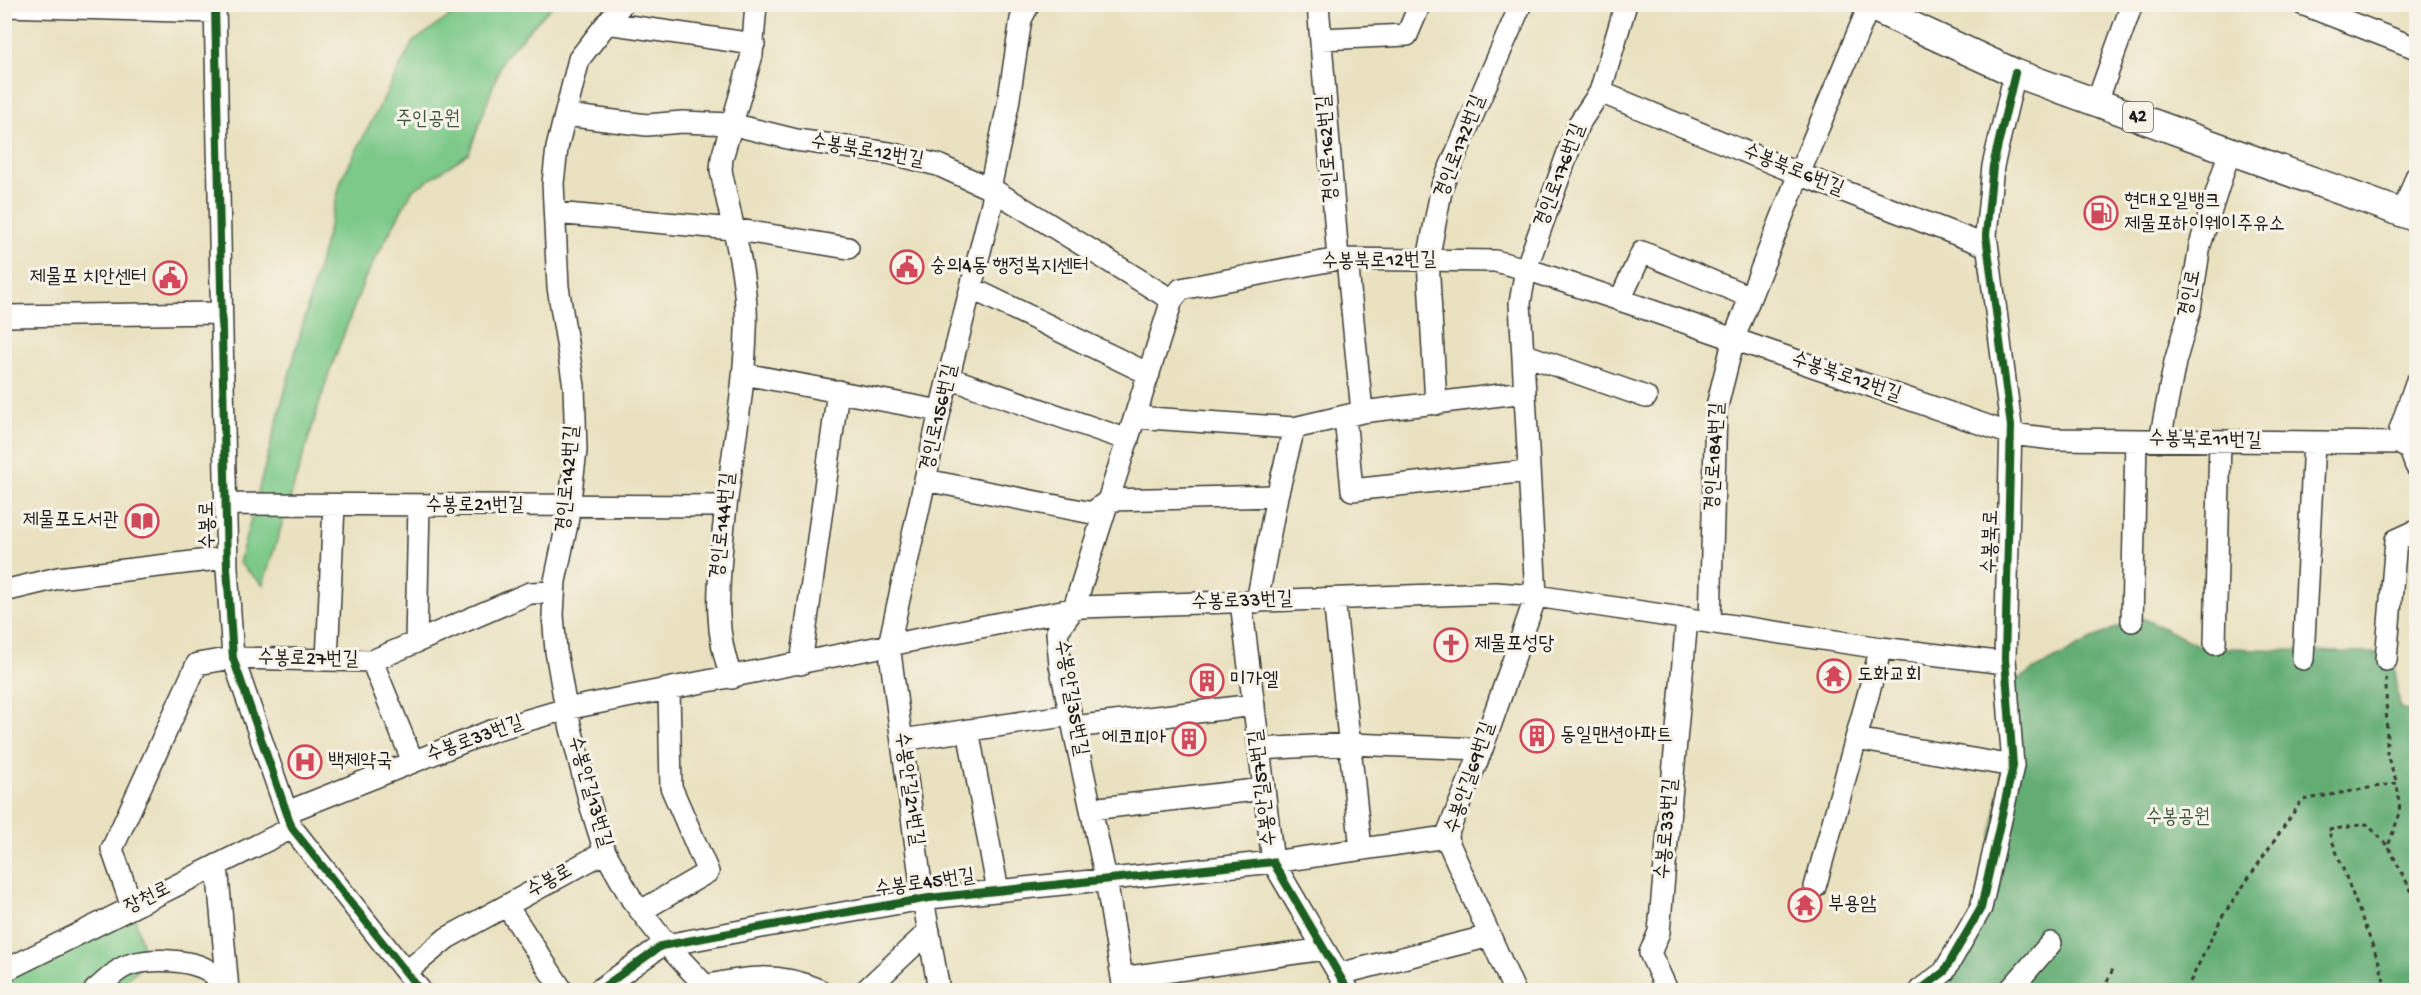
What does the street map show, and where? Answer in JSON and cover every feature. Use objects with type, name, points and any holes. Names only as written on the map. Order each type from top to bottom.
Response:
[{"type":"main road","name":"42","points":[[1867,5],[2015,73],[2410,215]]},
{"type":"street","name":"경인로142번길","points":[[566,709],[556,651],[553,615],[554,592],[576,451],[574,386],[558,287],[553,183],[557,148],[579,59],[622,4]]},
{"type":"street","name":"경인로144번길","points":[[732,678],[721,641],[718,587],[725,506],[744,374],[747,303],[721,170],[731,124],[752,55],[756,4]]},
{"type":"street","name":"경인로162번길","points":[[1318,4],[1342,259],[1353,414]]},
{"type":"street","points":[[1321,39],[1407,35],[1420,4]]},
{"type":"street","name":"경인로172번길","points":[[1436,404],[1428,260],[1442,186],[1521,4]]},
{"type":"street","name":"경인로176번길","points":[[1536,596],[1520,303],[1526,269],[1578,124],[1600,92],[1626,4]]},
{"type":"street","points":[[2097,102],[2132,4]]},
{"type":"street","name":"경인로156번길","points":[[889,645],[940,411],[971,288],[992,190],[1021,19],[1030,5]]},
{"type":"street","name":"경인로184번길","points":[[1710,622],[1716,410],[1734,339],[1867,5]]},
{"type":"street","name":"수봉로","points":[[4,6],[215,8],[226,558],[233,658],[290,820],[420,990]]},
{"type":"street","points":[[2305,6],[2416,48]]},
{"type":"street","points":[[607,23],[754,44]]},
{"type":"street","name":"수봉북로","points":[[1920,990],[1944,972],[1981,908],[2013,766],[2005,663],[2011,434],[1986,235],[1993,166],[2015,73]]},
{"type":"street","name":"수봉북로6번길","points":[[1600,92],[1799,174],[1966,240],[1987,246]]},
{"type":"street","points":[[565,115],[647,125],[682,122],[731,124]]},
{"type":"street","name":"수봉북로12번길","points":[[731,124],[796,140],[889,153],[939,165],[992,190],[1172,300],[1181,289],[1192,285],[1342,259],[1495,261],[1620,300],[2011,434]]},
{"type":"street","name":"경인로","points":[[2160,440],[2175,362],[2190,310],[2200,245],[2230,150]]},
{"type":"street","points":[[2410,215],[2416,177]]},
{"type":"street","points":[[555,213],[733,229],[848,248]]},
{"type":"street","points":[[1620,300],[1642,252],[1750,297]]},
{"type":"street","points":[[971,288],[1149,374]]},
{"type":"street","name":"수봉안길35번길","points":[[1123,984],[1106,879],[1060,665],[1057,632],[1074,608],[1172,300]]},
{"type":"street","points":[[6,316],[222,313]]},
{"type":"street","points":[[1523,354],[1646,397]]},
{"type":"street","points":[[744,374],[940,411]]},
{"type":"street","points":[[949,378],[1128,440]]},
{"type":"street","points":[[2416,383],[2400,430],[2399,443],[2410,450],[2416,466]]},
{"type":"street","points":[[801,664],[838,391]]},
{"type":"street","points":[[1135,417],[1294,428],[1353,414],[1525,392]]},
{"type":"street","points":[[1353,414],[1352,490],[1528,471]]},
{"type":"street","name":"수봉안길57번길","points":[[1294,428],[1249,602],[1254,705],[1273,862],[1344,982]]},
{"type":"street","name":"수봉북로11번길","points":[[2011,434],[2053,439],[2399,443]]},
{"type":"street","points":[[2132,621],[2136,440]]},
{"type":"street","points":[[2215,644],[2220,441]]},
{"type":"street","points":[[2303,659],[2314,442]]},
{"type":"street","points":[[925,480],[1092,513],[1109,500],[1277,496]]},
{"type":"street","name":"수봉로21번길","points":[[225,504],[725,506]]},
{"type":"street","points":[[327,660],[334,505]]},
{"type":"street","points":[[416,642],[419,506]]},
{"type":"street","points":[[2386,660],[2396,540],[2416,531]]},
{"type":"street","name":"수봉로","points":[[4,591],[58,578],[226,558]]},
{"type":"street","name":"수봉로27번길","points":[[233,658],[372,661],[530,593],[554,592]]},
{"type":"street","name":"수봉로33번길","points":[[290,820],[413,762],[491,731],[566,709],[732,678],[1074,608],[1496,593],[1536,596],[1881,648],[2005,663]]},
{"type":"street","name":"수봉안길69번길","points":[[1514,990],[1446,837],[1482,749],[1536,596]]},
{"type":"street","points":[[1334,599],[1361,849]]},
{"type":"street","name":"수봉로33번길","points":[[1666,990],[1650,954],[1659,932],[1687,618]]},
{"type":"street","name":"수봉안길21번길","points":[[889,645],[923,899],[939,990]]},
{"type":"street","points":[[1815,887],[1881,648]]},
{"type":"street","points":[[132,908],[112,849],[197,664],[233,658]]},
{"type":"street","points":[[372,661],[413,762]]},
{"type":"street","points":[[641,911],[708,872],[670,788],[669,690]]},
{"type":"street","points":[[902,740],[968,730],[1254,705]]},
{"type":"street","name":"수봉안길13번길","points":[[566,709],[605,852],[641,911],[667,945],[706,988],[748,977],[773,978],[819,990]]},
{"type":"street","points":[[968,730],[998,891]]},
{"type":"street","points":[[1856,739],[2013,766]]},
{"type":"street","points":[[1259,749],[1350,744],[1482,749]]},
{"type":"street","points":[[1091,809],[1264,789]]},
{"type":"street","name":"장천로","points":[[4,970],[217,865],[290,820]]},
{"type":"street","name":"수봉로45번길","points":[[599,990],[661,946],[923,899],[1273,862],[1446,837]]},
{"type":"street","name":"수봉로","points":[[406,972],[447,938],[605,852]]},
{"type":"street","points":[[217,865],[226,990]]},
{"type":"street","points":[[507,906],[562,990]]},
{"type":"street","points":[[866,990],[929,931]]},
{"type":"street","points":[[1344,982],[1490,936]]},
{"type":"street","points":[[2010,990],[2051,943]]},
{"type":"street","points":[[1123,984],[1324,948]]},
{"type":"street","points":[[95,990],[122,968],[136,962],[160,960],[193,965],[213,973],[226,990]]},
{"type":"path","points":[[2386,660],[2387,754],[2397,783],[2400,813],[2388,846]]},
{"type":"path","points":[[2186,990],[2222,917],[2302,800],[2397,783]]},
{"type":"path","points":[[2386,990],[2380,965],[2328,830],[2367,824],[2388,846],[2416,900]]},
{"type":"path","points":[[2103,990],[2113,969]]},
{"type":"green space","name":"주인공원","points":[[466,5],[553,5],[503,58],[469,153],[412,191],[365,278],[328,376],[263,585],[239,563],[342,178],[413,42]]},
{"type":"green space","name":"수봉공원","points":[[2140,617],[2202,647],[2393,654],[2400,708],[2416,714],[2416,990],[1920,990],[1981,908],[2016,680],[2100,635]]},
{"type":"green space","points":[[132,907],[147,963],[111,990],[5,990],[5,971]]},
{"type":"cycle path","points":[[215,4],[227,568],[233,658],[292,828],[420,990]]},
{"type":"cycle path","points":[[1920,990],[1944,972],[1981,908],[2013,766],[2005,659],[2011,426],[1986,235],[1993,166],[2015,73]]},
{"type":"cycle path","points":[[599,990],[661,946],[929,898],[1273,862],[1348,990]]},
{"type":"place","name":"현대오일뱅크 제물포하이웨이주유소","points":[[2101,213]]},
{"type":"place","name":"숭의4동 행정복지센터","points":[[907,267]]},
{"type":"place","name":"제물포 치안센터","points":[[170,278]]},
{"type":"place","name":"제물포도서관","points":[[142,521]]},
{"type":"place","name":"제물포성당","points":[[1451,645]]},
{"type":"place","name":"도화교회","points":[[1834,676]]},
{"type":"place","name":"미가엘","points":[[1207,681]]},
{"type":"place","name":"동일맨션아파트","points":[[1537,736]]},
{"type":"place","name":"에코피아","points":[[1189,739]]},
{"type":"place","name":"백제약국","points":[[305,762]]},
{"type":"place","name":"부용암","points":[[1805,905]]}]
